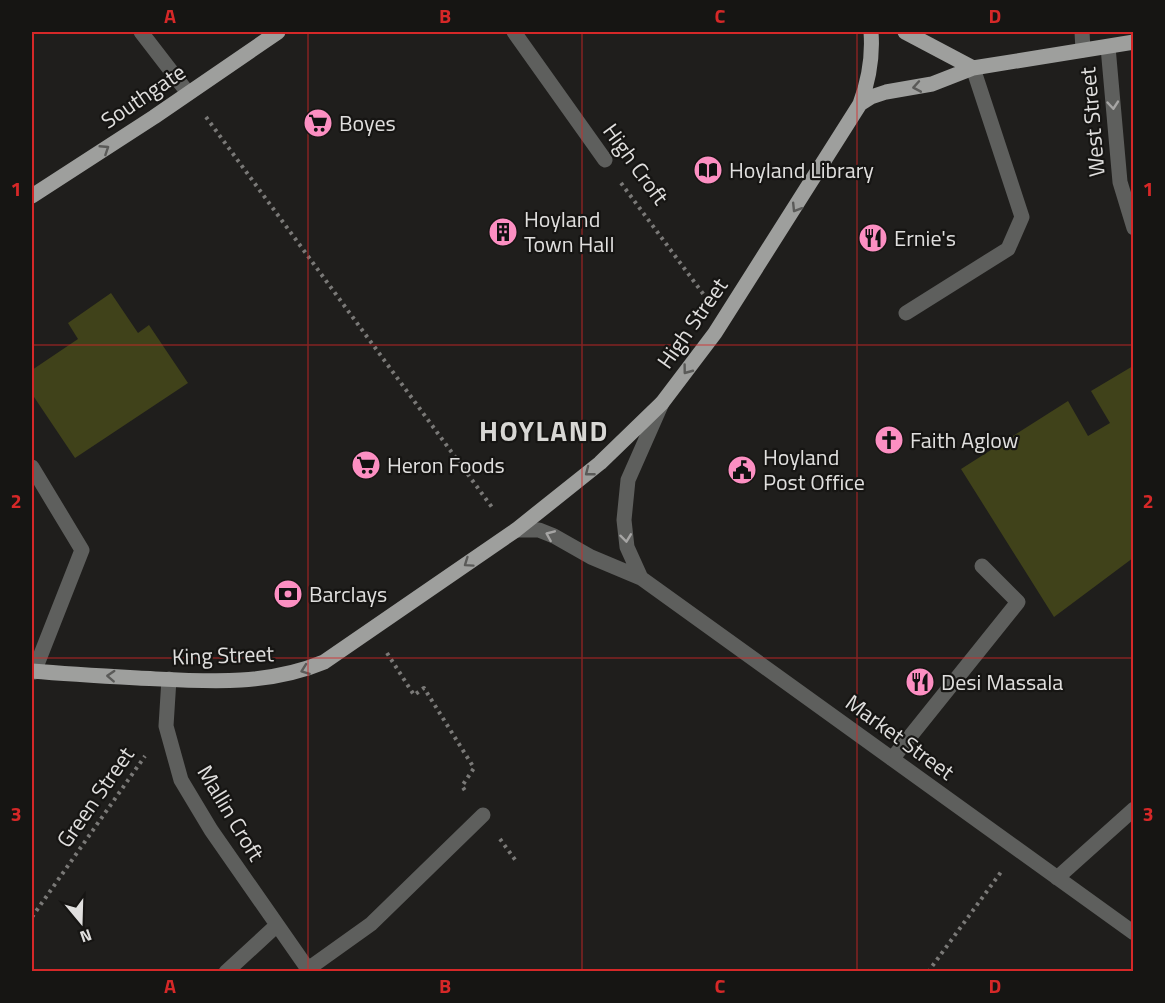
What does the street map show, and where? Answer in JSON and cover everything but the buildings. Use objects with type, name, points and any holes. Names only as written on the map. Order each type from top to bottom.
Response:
[{"type":"main road","name":"Southgate","points":[[32,196],[154,117],[278,32]]},
{"type":"main road","name":"High Street","points":[[513,531],[600,463],[662,403],[723,320],[860,104],[869,80],[872,53],[871,32]]},
{"type":"main road","points":[[905,32],[973,68]]},
{"type":"main road","name":"West Street","points":[[860,104],[886,92],[932,84],[973,68],[1134,42]]},
{"type":"main road","name":"King Street","points":[[33,671],[169,680],[247,681],[300,672],[324,662],[513,531]]},
{"type":"street","points":[[141,32],[188,93]]},
{"type":"street","name":"High Croft","points":[[514,32],[605,160]]},
{"type":"street","points":[[1082,32],[1083,50]]},
{"type":"street","name":"West Street","points":[[1108,46],[1120,182],[1134,228]]},
{"type":"street","points":[[906,313],[1008,249],[1022,217],[973,68]]},
{"type":"street","name":"Market Street","points":[[641,578],[627,547],[624,520],[628,480],[662,403]]},
{"type":"street","points":[[32,467],[82,550],[33,671]]},
{"type":"street","name":"Market Street","points":[[513,531],[539,530],[591,557],[641,578],[1134,933]]},
{"type":"street","points":[[892,759],[1018,602],[982,566]]},
{"type":"street","name":"Mallin Croft","points":[[169,680],[166,726],[181,780],[211,830],[309,970],[371,924],[483,815]]},
{"type":"street","points":[[1057,878],[1134,809]]},
{"type":"street","points":[[226,972],[277,925]]},
{"type":"path","points":[[188,93],[513,531]]},
{"type":"path","name":"High Croft","points":[[605,160],[723,320]]},
{"type":"path","points":[[372,630],[414,695],[424,688],[474,768],[462,786],[516,861]]},
{"type":"path","name":"Green Street","points":[[32,917],[166,726]]},
{"type":"path","points":[[928,972],[1017,850]]},
{"type":"green space","points":[[111,293],[138,333],[149,325],[188,383],[75,458],[32,394],[32,370],[78,339],[68,323]]},
{"type":"green space","points":[[1133,366],[1133,558],[1054,617],[961,469],[1068,401],[1088,436],[1110,423],[1091,391]]},
{"type":"place","name":"Boyes","points":[[318,123]]},
{"type":"place","name":"Hoyland Library","points":[[708,170]]},
{"type":"place","name":"Hoyland Town Hall","points":[[503,232]]},
{"type":"place","name":"Ernie's","points":[[873,238]]},
{"type":"place","name":"Faith Aglow","points":[[889,440]]},
{"type":"place","name":"Heron Foods","points":[[366,465]]},
{"type":"place","name":"Hoyland Post Office","points":[[742,470]]},
{"type":"place","name":"Barclays","points":[[288,594]]},
{"type":"place","name":"Desi Massala","points":[[920,682]]},
{"type":"district","name":"HOYLAND","points":[[544,430]]}]
